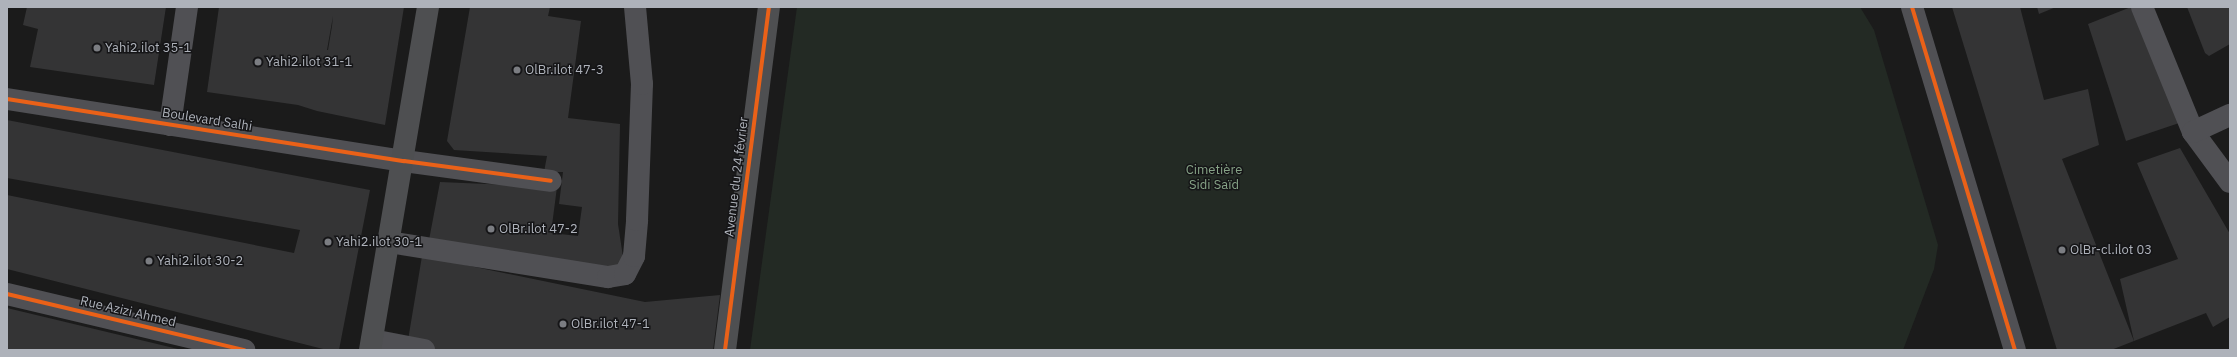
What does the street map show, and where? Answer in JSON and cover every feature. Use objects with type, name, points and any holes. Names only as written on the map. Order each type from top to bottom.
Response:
[{"type":"main road","points":[[371,345],[404,161],[428,7]]},
{"type":"main road","name":"Avenue du 24 février","points":[[725,350],[769,7]]},
{"type":"street","points":[[170,125],[187,7]]},
{"type":"street","points":[[389,242],[608,277],[624,274],[634,256],[637,220],[642,84],[635,7]]},
{"type":"street","points":[[1912,7],[2016,350]]},
{"type":"street","points":[[2142,7],[2193,132],[2230,182]]},
{"type":"street","name":"Boulevard Salhi","points":[[7,99],[404,161],[551,181]]},
{"type":"street","points":[[2193,132],[2230,115]]},
{"type":"street","name":"Rue Azizi Ahmed","points":[[7,294],[244,350]]},
{"type":"street","points":[[371,345],[424,350]]},
{"type":"green space","name":"Cimetière Sidi Saïd","points":[[797,7],[1860,7],[1874,30],[1938,245],[1934,269],[1903,350],[750,350]]},
{"type":"building","name":"Yahi2.ilot 35-1","points":[[27,7],[166,7],[154,85],[30,67],[38,29],[23,25]]},
{"type":"building","points":[[219,7],[404,7],[385,125],[317,111],[298,105],[207,92]],"holes":[[[333,16],[328,50],[327,50]]]},
{"type":"building","name":"OlBr.ilot 47-3","points":[[470,7],[550,7],[548,16],[581,21],[568,118],[620,124],[618,224],[625,270],[429,240],[440,182],[557,187],[551,233],[578,236],[582,207],[559,204],[563,172],[544,172],[547,156],[454,150],[447,141]]},
{"type":"building","name":"OlBr-cl.ilot 03","points":[[1952,7],[2020,7],[2044,100],[2088,89],[2099,145],[2062,159],[2134,341],[2111,350],[2057,350]]},
{"type":"building","points":[[2037,7],[2056,7],[2039,14]]},
{"type":"building","points":[[2131,7],[2182,122],[2126,141],[2088,24]]},
{"type":"building","points":[[2187,7],[2230,7],[2230,44],[2209,56],[2205,53]]},
{"type":"building","points":[[7,120],[370,190],[339,350],[327,350],[7,269],[7,195],[294,253],[300,230],[7,178]]},
{"type":"building","points":[[2180,148],[2230,234],[2230,317],[2213,327],[2206,313],[2134,341],[2120,279],[2178,259],[2137,163]]},
{"type":"building","name":"OlBr.ilot 47-1","points":[[422,256],[645,302],[720,295],[713,350],[429,350],[407,346]]},
{"type":"building","points":[[7,308],[178,349],[178,350],[7,350]]},
{"type":"cycle path","points":[[725,350],[769,7]]},
{"type":"cycle path","points":[[1912,7],[2015,350]]},
{"type":"cycle path","points":[[7,99],[404,161],[551,181]]},
{"type":"cycle path","points":[[7,294],[244,350]]},
{"type":"place","name":"Yahi2.ilot 35-1","points":[[97,48]]},
{"type":"place","name":"Yahi2.ilot 31-1","points":[[258,62]]},
{"type":"place","name":"OlBr.ilot 47-3","points":[[517,70]]},
{"type":"place","name":"OlBr.ilot 47-2","points":[[491,229]]},
{"type":"place","name":"Yahi2.ilot 30-1","points":[[328,242]]},
{"type":"place","name":"OlBr-cl.ilot 03","points":[[2062,250]]},
{"type":"place","name":"Yahi2.ilot 30-2","points":[[149,261]]},
{"type":"place","name":"OlBr.ilot 47-1","points":[[563,324]]}]
